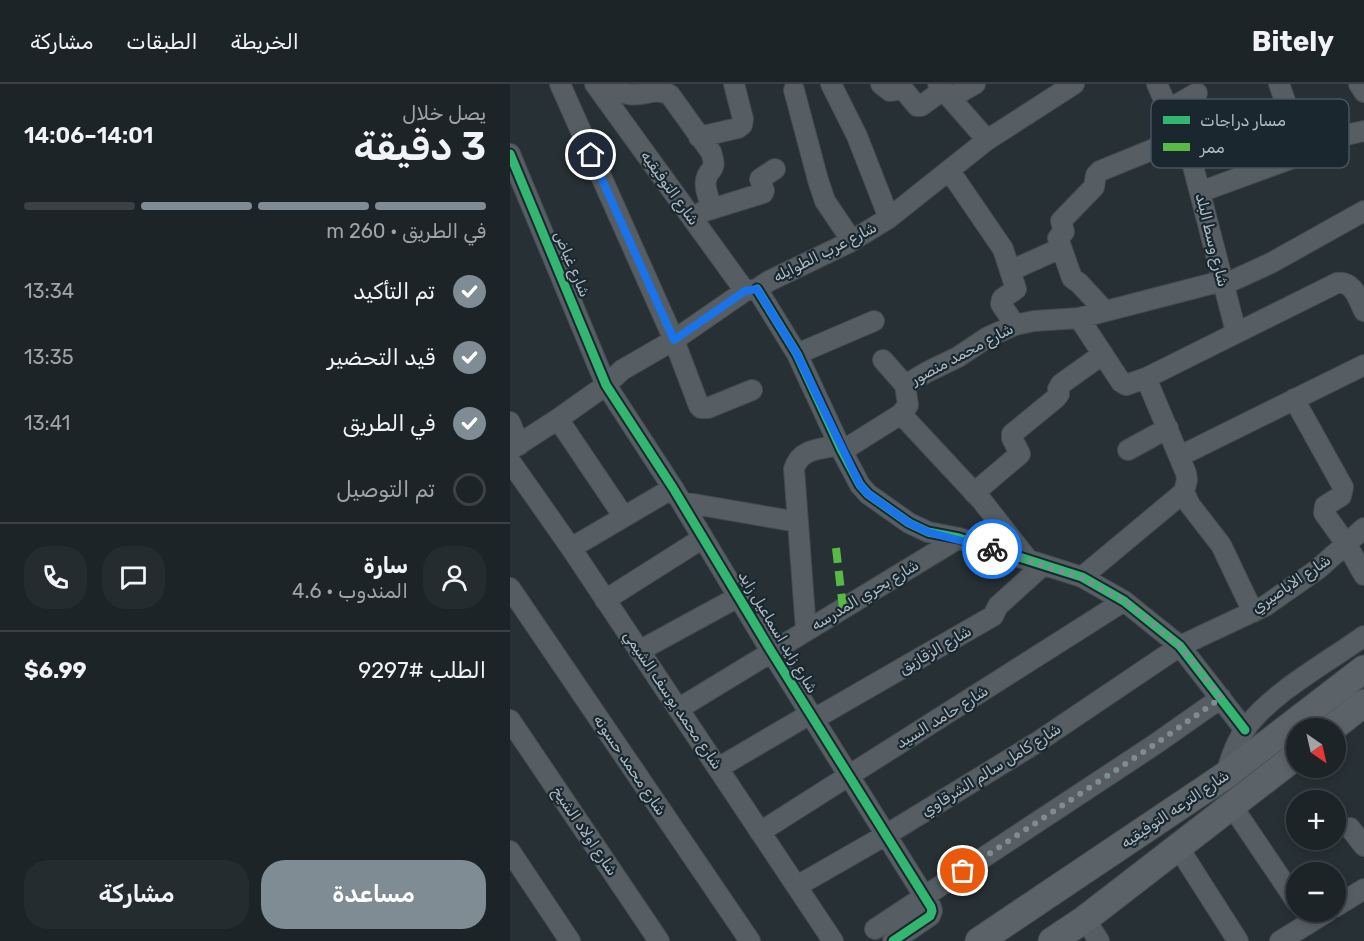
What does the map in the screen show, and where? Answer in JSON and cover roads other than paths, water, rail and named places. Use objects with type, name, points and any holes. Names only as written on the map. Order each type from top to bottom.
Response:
[{"type":"main road","name":"شارع الترعه التوفيقيه","points":[[979,941],[1226,775],[1364,669]]},
{"type":"main road","points":[[1344,718],[1364,703]]},
{"type":"main road","name":"شارع الترعه التوفيقيه","points":[[1052,941],[1085,919],[1286,764]]},
{"type":"street","points":[[561,84],[674,340],[701,408],[708,408],[752,390]]},
{"type":"street","points":[[699,137],[738,128],[742,125],[743,119],[734,84]]},
{"type":"street","points":[[831,84],[857,135],[890,218]]},
{"type":"street","points":[[881,84],[890,91],[903,89],[917,106],[921,106],[944,91],[975,84]]},
{"type":"street","name":"شارع عرب الطوايله","points":[[513,452],[606,385],[622,370],[674,340],[751,290],[852,241],[890,218],[1047,91],[1074,84]]},
{"type":"street","name":"شارع وسط البلد","points":[[1157,84],[1164,99]]},
{"type":"street","points":[[1279,84],[1284,99]]},
{"type":"street","points":[[1359,84],[1364,92]]},
{"type":"street","points":[[797,86],[818,180],[825,201],[852,241]]},
{"type":"street","points":[[607,87],[630,96],[664,91],[670,95],[707,146],[714,161],[713,170],[705,183],[712,209]]},
{"type":"street","name":"شارع التوفيقيه","points":[[607,87],[690,216],[751,290],[797,354],[841,448],[860,485],[868,494],[928,532],[959,538],[1082,578],[1125,601],[1180,646],[1245,730]]},
{"type":"street","points":[[944,91],[987,140]]},
{"type":"street","points":[[1186,99],[1197,93]]},
{"type":"street","points":[[1349,134],[1364,130]]},
{"type":"street","points":[[1105,311],[1072,278],[1058,238],[1064,232],[1061,221],[1094,187],[1096,175],[1100,171],[1151,150]]},
{"type":"street","name":"شارع غياض","points":[[510,154],[606,385]]},
{"type":"street","name":"شارع وسط البلد","points":[[1194,168],[1236,332]]},
{"type":"street","points":[[1200,192],[1266,168]]},
{"type":"street","points":[[690,216],[763,193],[760,179],[775,169]]},
{"type":"street","points":[[948,171],[999,242],[1016,289],[1002,299],[1001,303],[1015,325]]},
{"type":"street","name":"شارع محمد منصور","points":[[900,414],[908,405],[905,385],[958,357],[996,333],[1015,325],[1034,321],[1079,318],[1222,283],[1271,263],[1364,211]]},
{"type":"street","points":[[1010,271],[1061,248]]},
{"type":"street","points":[[1079,318],[1121,382],[1126,385],[1146,378],[1337,283],[1343,282],[1349,285],[1363,307]]},
{"type":"street","points":[[797,354],[874,321]]},
{"type":"street","points":[[974,493],[1020,454],[1012,435],[1058,397],[1061,384],[1102,354]]},
{"type":"street","points":[[883,360],[905,385]]},
{"type":"street","points":[[1180,456],[1364,365]]},
{"type":"street","points":[[1082,578],[1184,492],[1187,480],[1180,456],[1146,378]]},
{"type":"street","name":"شارع زايد اسماعيل زايد","points":[[606,385],[678,495],[771,651],[925,896]]},
{"type":"street","points":[[1294,399],[1342,487],[1341,496],[1323,509],[1364,574]]},
{"type":"street","points":[[806,630],[794,469],[796,461],[802,454],[810,451],[841,448],[900,414],[1036,563]]},
{"type":"street","points":[[558,419],[624,517]]},
{"type":"street","name":"شارع محمد يوسف الشيمي","points":[[510,422],[513,452],[571,548],[833,941]]},
{"type":"street","points":[[1128,450],[1168,428]]},
{"type":"street","points":[[1184,492],[1190,505],[1221,546],[1253,612]]},
{"type":"street","points":[[571,548],[624,517],[678,495],[798,522]]},
{"type":"street","name":"شارع الاباصيري","points":[[1180,646],[1265,606],[1318,569],[1364,528]]},
{"type":"street","points":[[605,600],[704,538]]},
{"type":"street","name":"شارع بحري المدرسه","points":[[678,709],[959,538]]},
{"type":"street","name":"شارع الزقازيق","points":[[718,768],[993,616],[998,606],[1036,563]]},
{"type":"street","name":"شارع محمد حسونه","points":[[510,588],[750,941]]},
{"type":"street","points":[[639,651],[738,597]]},
{"type":"street","name":"شارع حامد السيد","points":[[760,832],[1125,601]]},
{"type":"street","points":[[1226,775],[1230,759],[1245,730],[1266,705],[1364,636]]},
{"type":"street","name":"شارع كامل سالم الشرقاوي","points":[[797,886],[886,835],[1036,742],[1180,646]]},
{"type":"street","points":[[875,929],[1154,745],[1221,698]]},
{"type":"street","name":"شارع اولاد الشيخ","points":[[510,720],[659,941]]},
{"type":"street","points":[[1232,806],[1286,886]]},
{"type":"street","points":[[1350,828],[1364,846]]},
{"type":"street","points":[[1178,847],[1238,941]]},
{"type":"street","points":[[510,851],[570,941]]},
{"type":"street","points":[[1346,900],[1364,889]]},
{"type":"street","points":[[893,941],[932,914],[925,896]]},
{"type":"street","points":[[1085,919],[1100,941]]},
{"type":"street","points":[[1280,941],[1305,922]]}]
